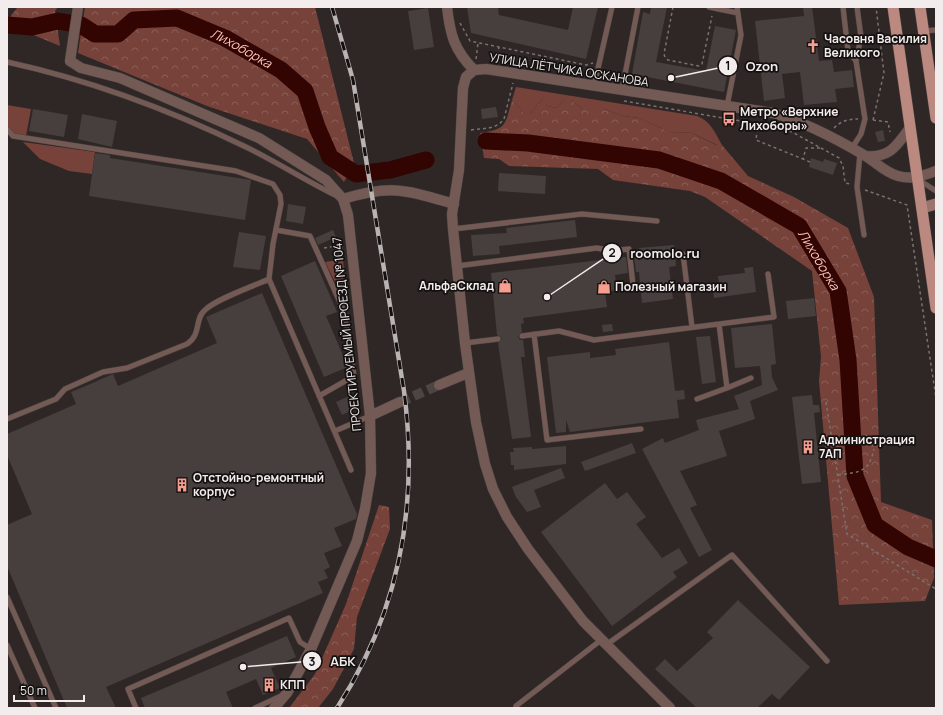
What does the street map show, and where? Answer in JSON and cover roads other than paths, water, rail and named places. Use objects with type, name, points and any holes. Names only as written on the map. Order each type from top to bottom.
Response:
[{"type":"main road","points":[[893,7],[909,129],[936,308]]},
{"type":"main road","points":[[920,7],[934,85],[936,118]]},
{"type":"main road","points":[[922,208],[936,204]]},
{"type":"street","points":[[78,7],[70,61],[81,68],[120,78],[260,138],[326,180],[343,199],[366,192],[390,189],[415,192],[454,204]]},
{"type":"street","points":[[447,7],[450,32],[456,47],[464,60],[474,70],[466,78],[463,88],[459,170],[452,229],[468,373],[485,464],[493,489],[528,549],[583,621],[603,643],[670,708]]},
{"type":"street","name":"УЛИЦА ЛЁТЧИКА ОСКАНОВА","points":[[474,70],[494,71],[594,86],[621,96],[773,113],[793,118],[859,152],[884,170],[898,176],[917,178],[936,171]]},
{"type":"street","points":[[859,152],[875,157],[889,153],[909,129]]},
{"type":"street","name":"ПРОЕКТИРУЕМЫЙ ПРОЕЗД № 1047","points":[[274,708],[287,693],[311,649],[358,535],[371,474],[370,416],[348,216],[343,199]]},
{"type":"street","points":[[439,385],[468,373]]},
{"type":"street","points":[[370,416],[400,402]]},
{"type":"lane","points":[[594,86],[612,7]]},
{"type":"lane","points":[[621,96],[638,7]]},
{"type":"lane","points":[[711,7],[738,10],[741,30],[737,40],[727,107]]},
{"type":"lane","points":[[843,7],[848,51],[856,61]]},
{"type":"lane","points":[[857,7],[861,37],[856,61],[865,119],[859,152],[857,187],[864,234]]},
{"type":"lane","points":[[924,31],[936,30]]},
{"type":"lane","points":[[7,62],[67,77],[150,105],[247,147],[343,199]]},
{"type":"lane","points":[[7,129],[13,136],[236,171],[273,184],[280,195],[281,204],[270,279],[351,470]]},
{"type":"lane","points":[[917,178],[936,192]]},
{"type":"lane","points":[[452,229],[582,214],[657,221]]},
{"type":"lane","points":[[276,230],[310,236],[344,311],[354,376],[319,396]]},
{"type":"lane","points":[[456,266],[597,248],[611,251],[629,249],[633,285]]},
{"type":"lane","points":[[683,254],[692,327]]},
{"type":"lane","points":[[522,336],[559,331],[594,340],[774,317],[768,274]]},
{"type":"lane","points":[[7,419],[56,399],[65,389],[103,372],[127,368],[187,344],[197,333],[201,314],[204,310],[220,301],[270,279]]},
{"type":"lane","points":[[719,324],[727,388]]},
{"type":"lane","points":[[534,334],[547,440],[641,429]]},
{"type":"lane","points":[[465,343],[498,339]]},
{"type":"lane","points":[[697,399],[751,378]]},
{"type":"lane","points":[[334,431],[370,416]]},
{"type":"lane","points":[[516,706],[603,643],[732,555],[827,661]]},
{"type":"lane","points":[[7,598],[56,708]]},
{"type":"lane","points":[[136,708],[128,689],[289,618],[300,642],[311,649]]},
{"type":"lane","points":[[7,645],[35,708]]},
{"type":"lane","points":[[255,708],[287,693]]},
{"type":"waterway","name":"Лихоборка","points":[[7,25],[32,27],[58,21],[81,25],[95,34],[118,34],[134,20],[177,18],[225,38],[281,70],[305,91],[317,127],[330,157],[356,174],[390,170],[426,160]]},
{"type":"waterway","name":"Лихоборка","points":[[486,141],[528,143],[659,160],[721,181],[799,226],[838,291],[848,360],[855,476],[875,525],[908,547],[936,559]]},
{"type":"tunnel","points":[[400,402],[439,385]]},
{"type":"railway","points":[[332,7],[353,80],[404,391],[408,433],[409,475],[406,516],[400,556],[390,595],[376,634],[359,671],[337,708]]},
{"type":"place","name":"Часовня Василия Великого","points":[[813,46]]},
{"type":"place","name":"Ozon","points":[[671,78]]},
{"type":"place","name":"Метро «Верхние Лихоборы»","points":[[729,119]]},
{"type":"place","name":"АльфаСклад","points":[[505,286]]},
{"type":"place","name":"Полезный магазин","points":[[604,287]]},
{"type":"place","name":"roomolo.ru","points":[[547,297]]},
{"type":"place","name":"Администрация 7АП","points":[[808,447]]},
{"type":"place","name":"Отстойно-ремонтный корпус","points":[[182,485]]},
{"type":"place","name":"АБК","points":[[243,667]]},
{"type":"place","name":"КПП","points":[[269,685]]}]
